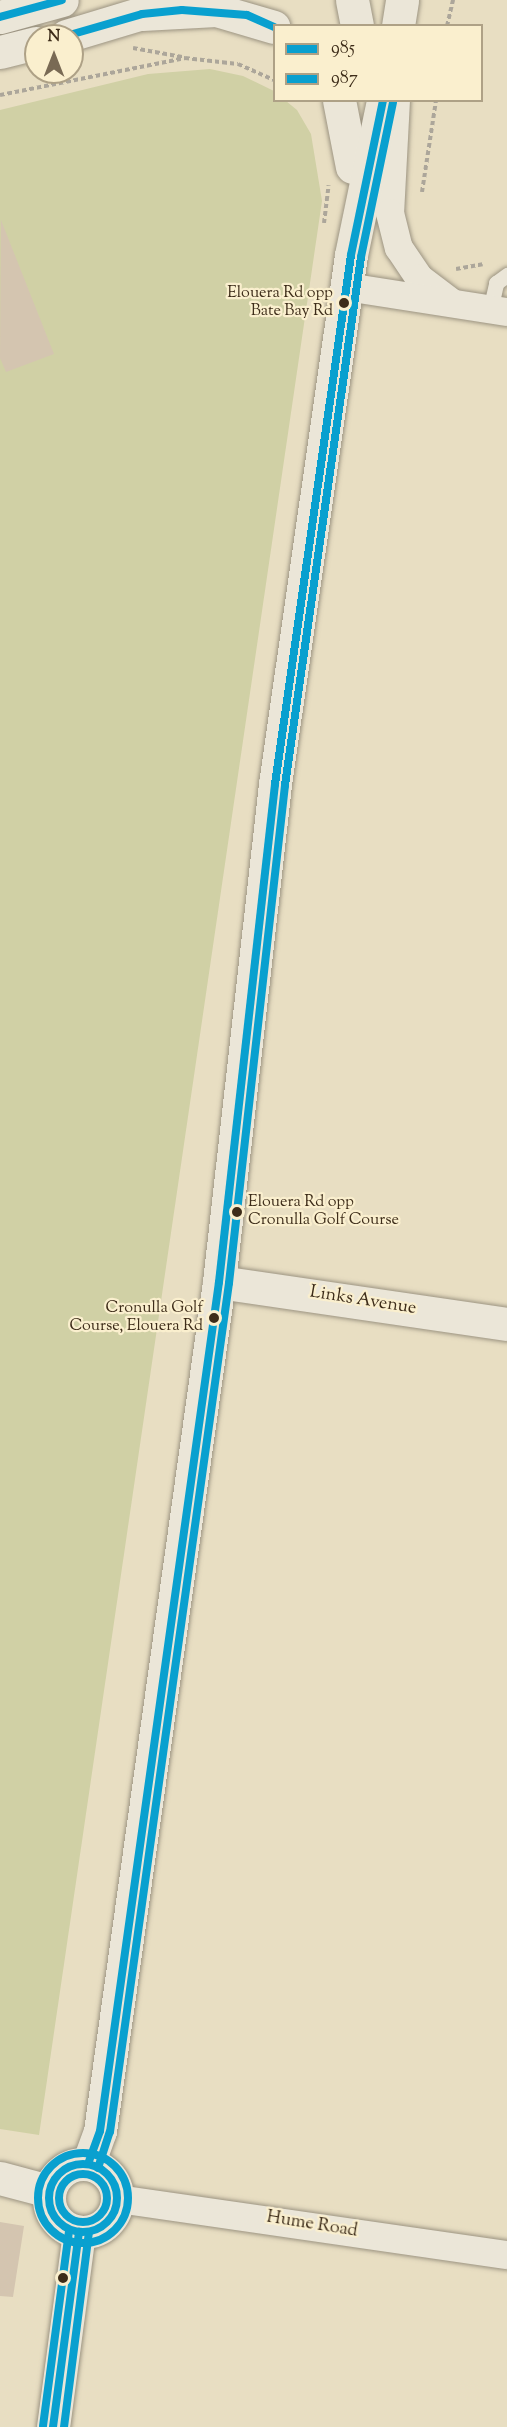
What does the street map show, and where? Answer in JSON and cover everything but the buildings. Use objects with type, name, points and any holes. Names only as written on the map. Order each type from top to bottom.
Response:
[{"type":"street","points":[[0,17],[62,0]]},
{"type":"street","points":[[84,31],[181,0]]},
{"type":"street","points":[[352,0],[357,24]]},
{"type":"street","points":[[398,24],[402,0]]},
{"type":"street","points":[[142,14],[216,10],[273,27]]},
{"type":"street","points":[[0,51],[24,46]]},
{"type":"street","points":[[339,102],[341,172],[349,271]]},
{"type":"street","points":[[341,172],[360,102]]},
{"type":"street","points":[[88,2164],[100,2131],[219,1282],[272,807],[349,271],[383,102]]},
{"type":"street","points":[[396,102],[390,213],[399,248],[419,278],[452,303]]},
{"type":"street","points":[[349,271],[452,303],[499,311]]},
{"type":"street","name":"Links Avenue","points":[[219,1282],[507,1324]]},
{"type":"street","points":[[88,2164],[106,2172],[118,2199],[100,2227],[79,2232],[52,2213],[49,2191],[68,2167],[88,2164]]},
{"type":"street","points":[[0,2178],[49,2191]]},
{"type":"street","name":"Hume Road","points":[[118,2199],[507,2255]]},
{"type":"street","points":[[53,2427],[79,2232]]},
{"type":"lane","points":[[499,311],[496,283],[507,275]]},
{"type":"path","points":[[446,24],[453,0]]},
{"type":"path","points":[[0,95],[185,58],[238,64],[273,80]]},
{"type":"path","points":[[420,202],[436,102]]},
{"type":"path","points":[[323,234],[341,172]]},
{"type":"path","points":[[452,268],[496,260]]},
{"type":"green space","points":[[210,69],[243,76],[273,91],[273,102],[287,102],[297,110],[311,134],[322,201],[39,2135],[0,2129],[0,110],[148,74]]},
{"type":"transit line","name":"985","points":[[0,17],[62,0]]},
{"type":"transit line","name":"985","points":[[84,31],[142,14],[182,10],[247,15],[273,27]]},
{"type":"transit line","name":"985","points":[[88,2164],[100,2131],[219,1282],[275,784],[351,255],[383,102]]},
{"type":"transit line","name":"987","points":[[98,2168],[110,2132],[229,1283],[285,785],[361,257],[393,102]]},
{"type":"transit line","name":"987","points":[[83,2153],[100,2157],[115,2166],[124,2181],[128,2198],[124,2215],[115,2230],[100,2239],[83,2243],[66,2239],[51,2230],[42,2215],[38,2198],[42,2181],[51,2166],[66,2157],[83,2153]]},
{"type":"transit line","name":"985","points":[[83,2164],[96,2167],[107,2174],[114,2185],[117,2198],[114,2211],[107,2222],[96,2229],[83,2232],[70,2229],[59,2222],[52,2211],[49,2198],[52,2185],[59,2174],[70,2167],[83,2164]]},
{"type":"transit line","points":[[83,2174],[100,2181],[107,2198],[100,2215],[83,2222],[66,2215],[59,2198],[66,2181],[83,2174]]},
{"type":"transit line","points":[[43,2426],[69,2231]]},
{"type":"transit line","name":"985","points":[[53,2427],[79,2232]]},
{"type":"transit line","name":"987","points":[[64,2427],[89,2233]]},
{"type":"place","name":"Elouera Rd opp Bate Bay Rd","points":[[344,303]]},
{"type":"place","name":"Elouera Rd opp Cronulla Golf Course","points":[[237,1212]]},
{"type":"place","name":"Cronulla Golf Course, Elouera Rd","points":[[214,1318]]}]
